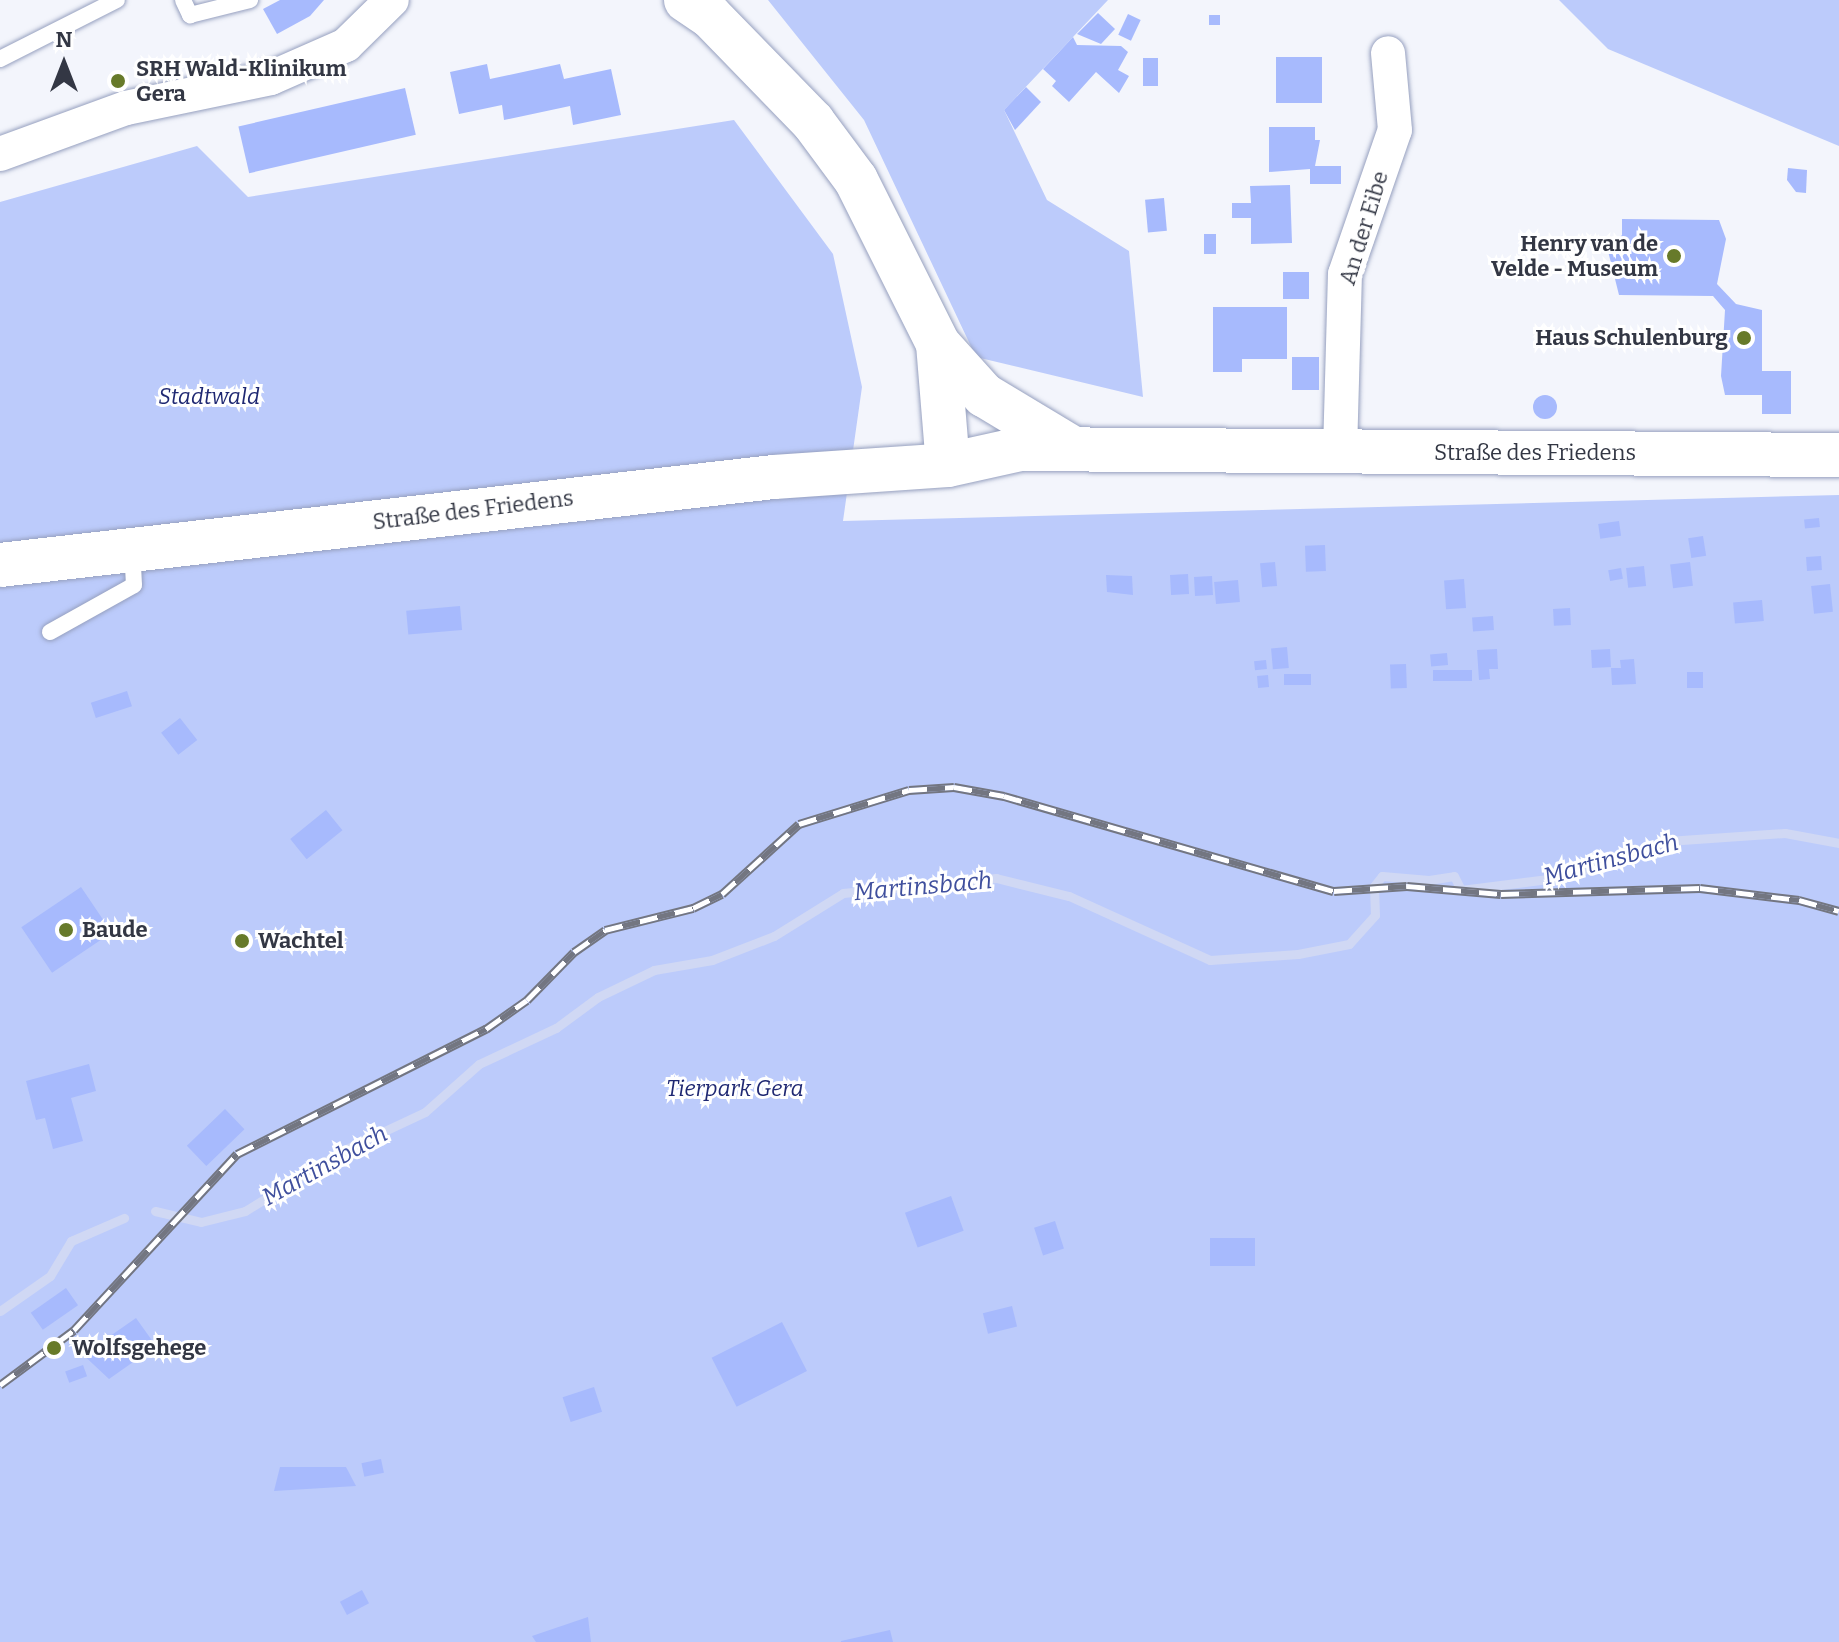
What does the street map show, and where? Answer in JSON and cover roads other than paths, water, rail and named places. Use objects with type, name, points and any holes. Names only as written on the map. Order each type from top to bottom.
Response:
[{"type":"main road","points":[[686,0],[710,16],[813,122],[856,180],[938,344],[984,395],[1069,446]]},
{"type":"main road","points":[[938,344],[948,465]]},
{"type":"main road","name":"Straße des Friedens","points":[[0,565],[745,480],[948,465],[1012,449],[1069,446],[1230,453],[1839,455]]},
{"type":"main road","name":"Straße des Friedens","points":[[948,465],[1014,475],[1143,472],[1230,453]]},
{"type":"street","points":[[0,154],[126,108],[271,78],[346,45],[392,0]]},
{"type":"street","name":"An der Eibe","points":[[1340,452],[1345,274],[1395,130],[1388,53]]},
{"type":"lane","points":[[0,59],[117,0]]},
{"type":"lane","points":[[183,0],[190,15],[250,0]]},
{"type":"lane","points":[[50,632],[134,585],[132,549]]},
{"type":"waterway","name":"Martinsbach","points":[[155,1211],[201,1222],[245,1211],[344,1150],[425,1112],[479,1064],[556,1028],[598,997],[654,970],[712,960],[774,936],[843,893],[996,878],[1069,896],[1210,960],[1298,954],[1349,944],[1375,915],[1374,886],[1382,876],[1429,880],[1454,876],[1461,890],[1564,877],[1667,841],[1785,833],[1839,843]]},
{"type":"waterway","name":"Martinsbach","points":[[0,1311],[50,1276],[71,1241],[124,1218]]},
{"type":"railway","points":[[0,1385],[74,1330],[237,1154],[486,1029],[527,1000],[574,952],[605,930],[693,908],[722,894],[799,824],[909,790],[954,787],[1004,796],[1334,891],[1407,886],[1501,894],[1700,888],[1799,900],[1839,911]]},
{"type":"place","name":"SRH Wald-Klinikum Gera","points":[[118,81]]},
{"type":"place","name":"Henry van de Velde - Museum","points":[[1674,256]]},
{"type":"place","name":"Haus Schulenburg","points":[[1744,338]]},
{"type":"place","name":"Baude","points":[[66,930]]},
{"type":"place","name":"Wachtel","points":[[242,941]]},
{"type":"place","name":"Wolfsgehege","points":[[54,1348]]},
{"type":"park label","name":"Stadtwald","points":[[209,397]]},
{"type":"park label","name":"Tierpark Gera","points":[[735,1089]]}]
